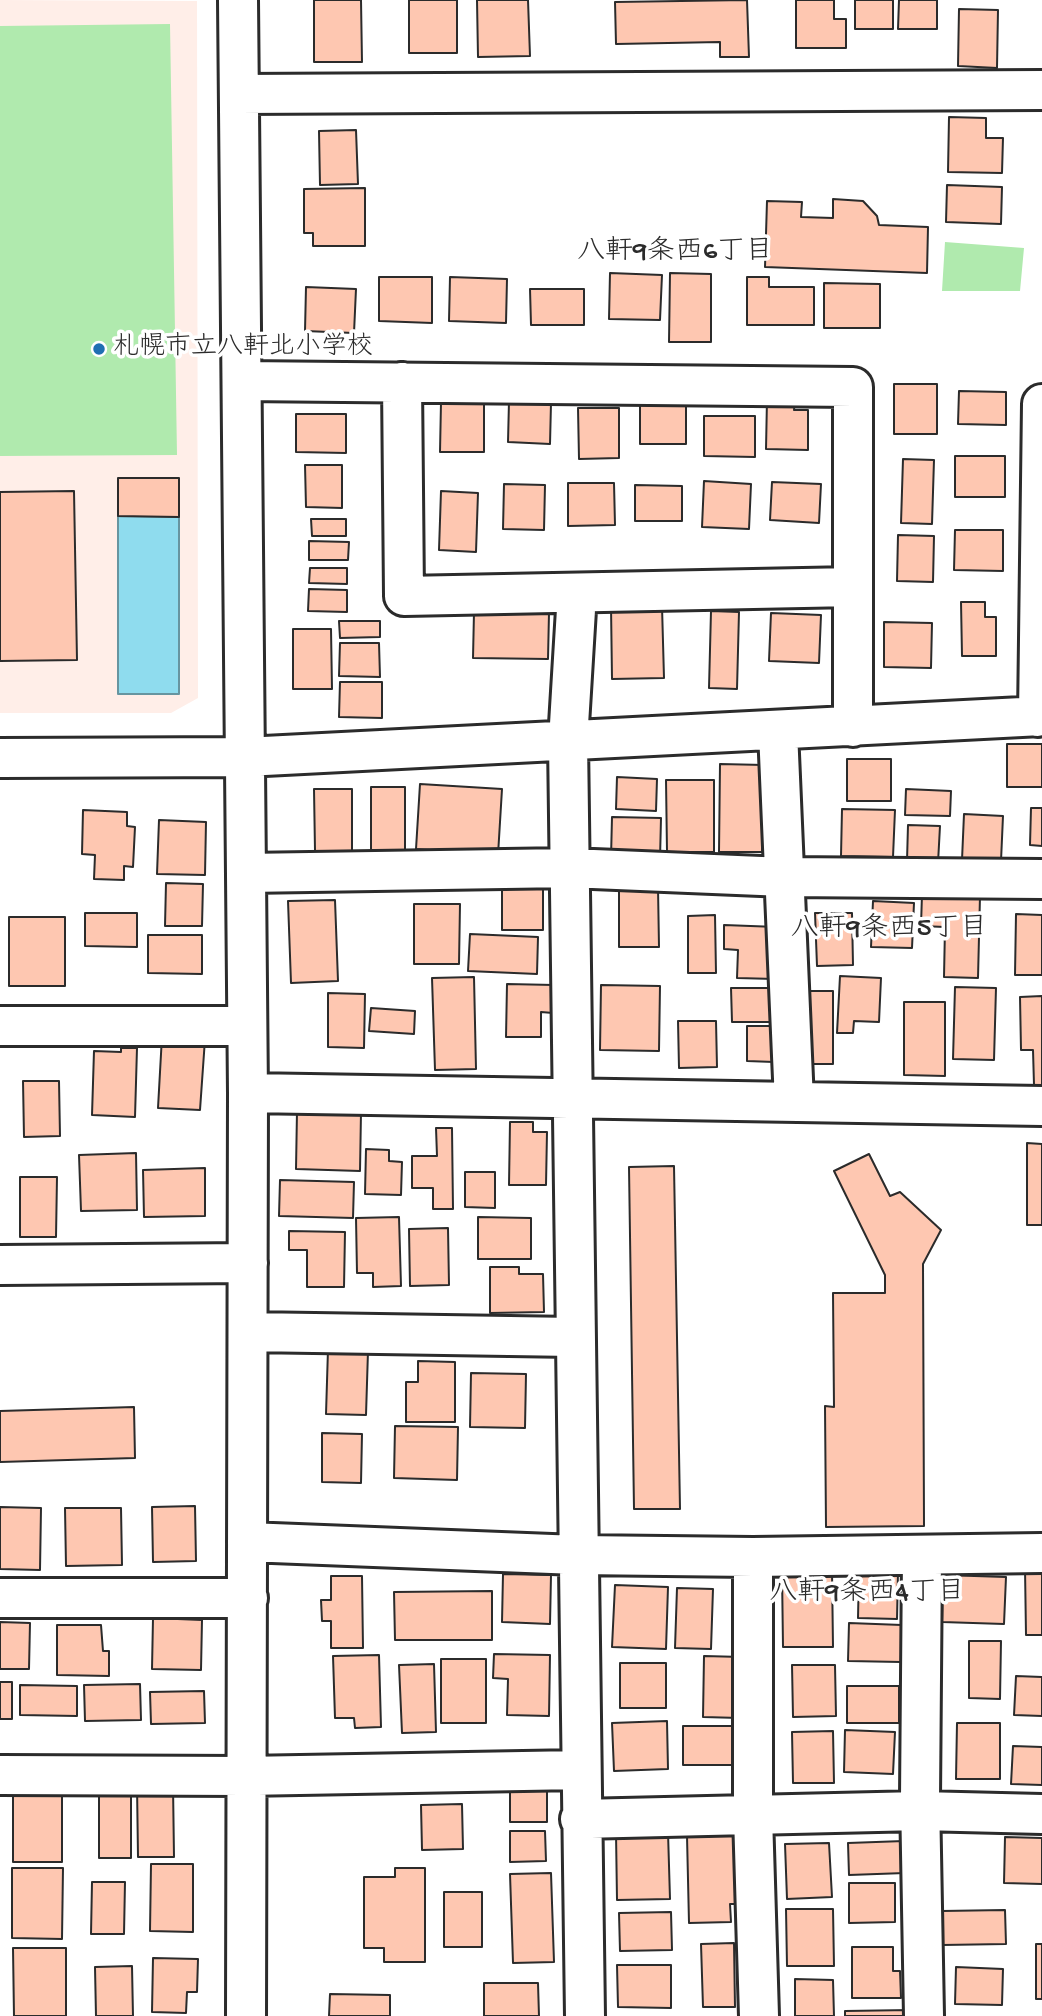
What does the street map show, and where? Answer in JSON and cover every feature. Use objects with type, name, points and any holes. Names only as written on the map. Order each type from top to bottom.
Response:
[{"type":"street","points":[[238,0],[249,1332],[244,1776],[246,2016]]},
{"type":"street","points":[[239,94],[1042,90]]},
{"type":"street","points":[[242,380],[853,387],[853,727]]},
{"type":"street","points":[[402,382],[404,596],[853,587]]},
{"type":"street","points":[[0,758],[245,757],[1040,717],[1042,404]]},
{"type":"street","points":[[577,593],[568,741],[579,1770],[585,2016]]},
{"type":"street","points":[[778,731],[794,1102]]},
{"type":"street","points":[[246,873],[569,868],[785,877],[1042,879]]},
{"type":"street","points":[[0,1026],[247,1026]]},
{"type":"street","points":[[248,1093],[1042,1106]]},
{"type":"street","points":[[0,1265],[248,1263]]},
{"type":"street","points":[[249,1332],[574,1337]]},
{"type":"street","points":[[247,1542],[578,1555],[753,1557],[1042,1553]]},
{"type":"street","points":[[922,1556],[920,1811],[924,2016]]},
{"type":"street","points":[[753,1557],[753,1815],[759,2016]]},
{"type":"street","points":[[0,1598],[248,1598]]},
{"type":"street","points":[[0,1775],[244,1776],[579,1770]]},
{"type":"street","points":[[580,1819],[920,1811],[1042,1814]]},
{"type":"shaded area","name":"札幌市立八軒北小学校","points":[[0,0],[197,1],[198,698],[171,713],[0,713]]},
{"type":"green space","points":[[170,24],[177,455],[0,456],[0,26]]},
{"type":"green space","points":[[945,242],[1024,248],[1020,291],[942,291]]},
{"type":"water","points":[[118,516],[179,517],[179,694],[118,694]]},
{"type":"building","points":[[314,0],[361,0],[362,62],[314,62]]},
{"type":"building","points":[[409,0],[457,0],[457,53],[409,53]]},
{"type":"building","points":[[477,0],[528,0],[530,56],[478,57]]},
{"type":"building","points":[[747,0],[749,57],[720,57],[720,42],[616,44],[615,2]]},
{"type":"building","points":[[796,0],[834,0],[834,19],[846,19],[846,48],[796,48]]},
{"type":"building","points":[[855,0],[893,0],[893,29],[855,29]]},
{"type":"building","points":[[899,0],[937,0],[937,29],[898,29]]},
{"type":"building","points":[[959,9],[998,10],[997,68],[958,66]]},
{"type":"building","points":[[949,117],[986,118],[986,138],[1003,138],[1002,173],[948,172]]},
{"type":"building","points":[[356,130],[358,184],[320,185],[319,131]]},
{"type":"building","points":[[947,185],[1002,187],[1001,224],[946,222]]},
{"type":"building","points":[[365,188],[365,246],[313,246],[313,233],[304,233],[304,189]]},
{"type":"building","points":[[833,199],[863,201],[877,216],[879,225],[928,227],[927,273],[765,267],[767,201],[802,202],[801,217],[833,218]]},
{"type":"building","points":[[610,273],[662,275],[660,320],[609,319]]},
{"type":"building","points":[[670,273],[711,274],[711,342],[669,342]]},
{"type":"building","points":[[379,277],[432,277],[432,323],[379,321]]},
{"type":"building","points":[[450,277],[507,279],[506,323],[449,321]]},
{"type":"building","points":[[747,277],[769,277],[769,287],[814,287],[814,325],[747,325]]},
{"type":"building","points":[[824,283],[880,284],[880,328],[824,328]]},
{"type":"building","points":[[306,287],[356,289],[354,333],[305,331]]},
{"type":"building","points":[[530,289],[584,289],[584,325],[531,325]]},
{"type":"building","points":[[894,384],[937,384],[937,434],[894,434]]},
{"type":"building","points":[[959,391],[1006,392],[1006,425],[958,424]]},
{"type":"building","points":[[767,399],[795,400],[794,410],[808,410],[808,450],[766,449]]},
{"type":"building","points":[[509,401],[551,403],[550,444],[508,442]]},
{"type":"building","points":[[441,402],[484,402],[484,452],[440,452]]},
{"type":"building","points":[[640,404],[686,405],[686,444],[640,444]]},
{"type":"building","points":[[578,408],[619,408],[619,458],[579,459]]},
{"type":"building","points":[[296,414],[346,414],[346,453],[296,452]]},
{"type":"building","points":[[704,416],[755,416],[755,457],[704,456]]},
{"type":"building","points":[[955,456],[1005,456],[1005,497],[955,497]]},
{"type":"building","points":[[903,459],[934,460],[932,524],[901,523]]},
{"type":"building","points":[[305,465],[342,465],[342,508],[306,507]]},
{"type":"building","points":[[118,478],[179,478],[179,517],[118,516]]},
{"type":"building","points":[[704,481],[751,484],[749,529],[702,527]]},
{"type":"building","points":[[772,482],[821,484],[819,523],[770,520]]},
{"type":"building","points":[[568,483],[614,483],[615,525],[568,526]]},
{"type":"building","points":[[504,484],[545,485],[544,530],[503,529]]},
{"type":"building","points":[[635,485],[682,486],[682,521],[635,521]]},
{"type":"building","points":[[74,491],[77,660],[0,661],[0,492]]},
{"type":"building","points":[[441,491],[478,493],[476,552],[439,550]]},
{"type":"building","points":[[311,519],[346,519],[346,536],[312,536]]},
{"type":"building","points":[[955,530],[1003,530],[1003,571],[954,570]]},
{"type":"building","points":[[898,535],[934,536],[933,582],[897,581]]},
{"type":"building","points":[[309,541],[349,542],[348,560],[309,560]]},
{"type":"building","points":[[310,568],[347,568],[347,584],[309,583]]},
{"type":"building","points":[[309,589],[347,590],[347,612],[308,611]]},
{"type":"building","points":[[961,602],[985,602],[985,617],[996,617],[996,656],[962,656]]},
{"type":"building","points":[[611,606],[662,606],[664,678],[612,679]]},
{"type":"building","points":[[711,611],[739,612],[737,689],[709,688]]},
{"type":"building","points":[[474,612],[549,613],[548,659],[473,658]]},
{"type":"building","points":[[771,613],[821,615],[819,663],[769,661]]},
{"type":"building","points":[[339,621],[380,621],[380,637],[340,638]]},
{"type":"building","points":[[884,622],[932,623],[931,668],[884,667]]},
{"type":"building","points":[[293,629],[331,629],[332,689],[293,689]]},
{"type":"building","points":[[340,643],[379,643],[380,677],[339,676]]},
{"type":"building","points":[[340,682],[382,682],[382,718],[339,717]]},
{"type":"building","points":[[1007,744],[1042,744],[1042,787],[1007,787]]},
{"type":"building","points":[[847,759],[891,759],[891,801],[847,801]]},
{"type":"building","points":[[720,764],[764,765],[762,852],[719,852]]},
{"type":"building","points":[[617,777],[657,779],[656,811],[616,809]]},
{"type":"building","points":[[666,780],[714,780],[714,852],[667,852]]},
{"type":"building","points":[[420,784],[502,789],[498,855],[416,849]]},
{"type":"building","points":[[371,787],[405,787],[405,850],[371,850]]},
{"type":"building","points":[[314,789],[352,789],[352,851],[315,851]]},
{"type":"building","points":[[906,789],[951,791],[950,816],[905,815]]},
{"type":"building","points":[[1031,808],[1042,808],[1042,846],[1030,845]]},
{"type":"building","points":[[842,809],[895,810],[893,857],[841,856]]},
{"type":"building","points":[[83,810],[127,812],[127,826],[135,827],[133,867],[124,866],[124,880],[94,879],[95,855],[82,854]]},
{"type":"building","points":[[964,814],[1003,816],[1001,861],[962,860]]},
{"type":"building","points":[[612,817],[661,818],[660,859],[611,858]]},
{"type":"building","points":[[159,820],[206,822],[205,875],[157,874]]},
{"type":"building","points":[[908,825],[940,826],[938,863],[907,861]]},
{"type":"building","points":[[166,883],[203,884],[202,926],[165,926]]},
{"type":"building","points":[[619,886],[658,887],[659,947],[619,947]]},
{"type":"building","points":[[502,887],[543,887],[543,930],[502,930]]},
{"type":"building","points":[[922,894],[980,896],[978,978],[944,977],[945,927],[921,926]]},
{"type":"building","points":[[335,900],[338,981],[291,983],[288,901]]},
{"type":"building","points":[[873,901],[914,903],[912,948],[871,947]]},
{"type":"building","points":[[414,904],[460,904],[459,964],[414,964]]},
{"type":"building","points":[[85,913],[137,913],[137,947],[85,946]]},
{"type":"building","points":[[815,913],[852,913],[853,965],[817,966]]},
{"type":"building","points":[[1016,914],[1042,915],[1042,975],[1015,975]]},
{"type":"building","points":[[715,915],[716,973],[688,973],[688,916]]},
{"type":"building","points":[[9,917],[65,917],[65,986],[9,986]]},
{"type":"building","points":[[724,925],[777,927],[775,979],[737,978],[738,950],[724,949]]},
{"type":"building","points":[[470,934],[538,937],[537,974],[468,971]]},
{"type":"building","points":[[148,935],[202,935],[202,974],[148,973]]},
{"type":"building","points":[[840,976],[881,978],[879,1022],[854,1021],[853,1033],[837,1033]]},
{"type":"building","points":[[474,977],[476,1069],[435,1070],[432,978]]},
{"type":"building","points":[[507,984],[554,985],[553,1013],[541,1012],[541,1037],[506,1037]]},
{"type":"building","points":[[601,985],[660,986],[659,1051],[600,1050]]},
{"type":"building","points":[[955,987],[996,988],[994,1060],[953,1059]]},
{"type":"building","points":[[731,988],[773,988],[773,1022],[732,1022]]},
{"type":"building","points":[[803,991],[833,991],[833,1064],[804,1064]]},
{"type":"building","points":[[328,993],[365,994],[364,1048],[328,1047]]},
{"type":"building","points":[[1042,996],[1042,1085],[1034,1085],[1033,1050],[1021,1050],[1020,997]]},
{"type":"building","points":[[904,1002],[945,1002],[945,1076],[904,1075]]},
{"type":"building","points":[[371,1008],[415,1011],[414,1034],[369,1031]]},
{"type":"building","points":[[678,1021],[716,1021],[717,1067],[679,1068]]},
{"type":"building","points":[[747,1026],[774,1026],[774,1062],[747,1061]]},
{"type":"building","points":[[162,1036],[205,1039],[200,1110],[158,1108]]},
{"type":"building","points":[[121,1048],[137,1048],[135,1117],[92,1115],[94,1051],[121,1052]]},
{"type":"building","points":[[23,1081],[59,1081],[60,1136],[24,1137]]},
{"type":"building","points":[[297,1111],[361,1112],[360,1171],[296,1169]]},
{"type":"building","points":[[510,1122],[533,1122],[533,1132],[547,1132],[546,1185],[509,1185]]},
{"type":"building","points":[[436,1128],[452,1128],[453,1209],[433,1209],[433,1188],[412,1188],[412,1156],[437,1156]]},
{"type":"building","points":[[1027,1143],[1042,1144],[1042,1225],[1027,1225]]},
{"type":"building","points":[[366,1149],[389,1150],[389,1161],[402,1162],[401,1195],[365,1194]]},
{"type":"building","points":[[136,1153],[137,1210],[81,1211],[79,1155]]},
{"type":"building","points":[[869,1154],[890,1196],[900,1192],[941,1230],[923,1264],[924,1526],[826,1527],[825,1406],[834,1407],[833,1293],[885,1293],[885,1275],[834,1171]]},
{"type":"building","points":[[674,1166],[680,1509],[634,1509],[629,1167]]},
{"type":"building","points":[[205,1168],[205,1216],[144,1217],[143,1170]]},
{"type":"building","points":[[465,1172],[495,1172],[495,1208],[465,1207]]},
{"type":"building","points":[[20,1177],[57,1177],[56,1237],[20,1237]]},
{"type":"building","points":[[280,1180],[354,1182],[353,1218],[279,1216]]},
{"type":"building","points":[[399,1217],[401,1286],[373,1287],[373,1273],[357,1273],[356,1218]]},
{"type":"building","points":[[478,1217],[531,1218],[531,1259],[478,1259]]},
{"type":"building","points":[[448,1228],[449,1285],[410,1286],[409,1229]]},
{"type":"building","points":[[289,1231],[345,1232],[344,1287],[307,1287],[307,1250],[289,1250]]},
{"type":"building","points":[[490,1267],[519,1267],[519,1274],[543,1274],[544,1312],[490,1313]]},
{"type":"building","points":[[328,1349],[368,1351],[366,1415],[326,1414]]},
{"type":"building","points":[[418,1361],[455,1362],[455,1422],[406,1422],[406,1382],[418,1382]]},
{"type":"building","points":[[471,1373],[526,1374],[525,1428],[470,1427]]},
{"type":"building","points":[[134,1407],[135,1458],[0,1462],[0,1411]]},
{"type":"building","points":[[395,1426],[458,1427],[457,1480],[394,1478]]},
{"type":"building","points":[[322,1433],[362,1434],[361,1483],[322,1482]]},
{"type":"building","points":[[195,1506],[196,1561],[153,1562],[152,1507]]},
{"type":"building","points":[[0,1507],[41,1508],[40,1570],[0,1569]]},
{"type":"building","points":[[65,1508],[121,1508],[122,1565],[66,1566]]},
{"type":"building","points":[[1025,1568],[1042,1568],[1042,1635],[1026,1635]]},
{"type":"building","points":[[859,1570],[898,1571],[897,1619],[858,1618]]},
{"type":"building","points":[[832,1571],[833,1647],[783,1647],[782,1572]]},
{"type":"building","points":[[503,1574],[551,1575],[550,1624],[502,1622]]},
{"type":"building","points":[[943,1575],[1006,1577],[1004,1624],[942,1622]]},
{"type":"building","points":[[331,1576],[362,1576],[363,1648],[331,1648],[331,1621],[322,1621],[321,1600],[331,1600]]},
{"type":"building","points":[[615,1585],[668,1587],[666,1649],[612,1647]]},
{"type":"building","points":[[677,1588],[713,1589],[711,1649],[675,1648]]},
{"type":"building","points":[[492,1591],[492,1640],[395,1640],[394,1592]]},
{"type":"building","points":[[153,1618],[202,1620],[201,1670],[152,1669]]},
{"type":"building","points":[[0,1622],[30,1623],[29,1669],[0,1669]]},
{"type":"building","points":[[849,1623],[902,1625],[901,1662],[848,1661]]},
{"type":"building","points":[[57,1625],[101,1625],[103,1651],[109,1651],[109,1676],[57,1675]]},
{"type":"building","points":[[969,1641],[1001,1641],[1000,1699],[969,1698]]},
{"type":"building","points":[[494,1654],[550,1655],[549,1716],[507,1715],[508,1679],[493,1678]]},
{"type":"building","points":[[379,1655],[381,1727],[355,1728],[354,1718],[335,1718],[333,1656]]},
{"type":"building","points":[[704,1656],[742,1657],[740,1718],[703,1717]]},
{"type":"building","points":[[441,1659],[486,1659],[486,1723],[441,1723]]},
{"type":"building","points":[[620,1663],[666,1663],[666,1708],[620,1708]]},
{"type":"building","points":[[434,1664],[436,1732],[402,1733],[399,1665]]},
{"type":"building","points":[[792,1665],[835,1665],[836,1716],[793,1717]]},
{"type":"building","points":[[1016,1676],[1042,1677],[1042,1716],[1014,1715]]},
{"type":"building","points":[[0,1682],[12,1682],[12,1719],[0,1719]]},
{"type":"building","points":[[140,1684],[141,1720],[85,1721],[84,1685]]},
{"type":"building","points":[[20,1685],[77,1686],[77,1716],[20,1715]]},
{"type":"building","points":[[847,1686],[899,1686],[899,1723],[847,1723]]},
{"type":"building","points":[[204,1691],[205,1723],[151,1724],[150,1692]]},
{"type":"building","points":[[667,1721],[668,1769],[614,1771],[612,1723]]},
{"type":"building","points":[[957,1723],[1000,1723],[1000,1779],[956,1779]]},
{"type":"building","points":[[683,1726],[738,1726],[738,1765],[683,1765]]},
{"type":"building","points":[[845,1730],[895,1732],[893,1774],[844,1772]]},
{"type":"building","points":[[833,1731],[834,1783],[793,1783],[792,1732]]},
{"type":"building","points":[[1013,1746],[1042,1747],[1042,1785],[1011,1784]]},
{"type":"building","points":[[137,1785],[173,1785],[174,1857],[138,1857]]},
{"type":"building","points":[[13,1788],[62,1788],[62,1862],[13,1862]]},
{"type":"building","points":[[510,1788],[547,1788],[547,1822],[510,1822]]},
{"type":"building","points":[[99,1792],[131,1792],[131,1858],[99,1858]]},
{"type":"building","points":[[462,1804],[463,1849],[422,1850],[421,1805]]},
{"type":"building","points":[[510,1831],[545,1831],[546,1861],[510,1862]]},
{"type":"building","points":[[668,1832],[670,1899],[617,1900],[616,1833]]},
{"type":"building","points":[[737,1835],[739,1904],[730,1904],[731,1922],[689,1923],[687,1836]]},
{"type":"building","points":[[1005,1837],[1042,1838],[1042,1884],[1004,1883]]},
{"type":"building","points":[[904,1841],[905,1873],[849,1875],[848,1843]]},
{"type":"building","points":[[829,1843],[832,1897],[787,1899],[785,1844]]},
{"type":"building","points":[[151,1864],[193,1864],[193,1932],[150,1931]]},
{"type":"building","points":[[12,1868],[63,1868],[62,1939],[12,1938]]},
{"type":"building","points":[[395,1868],[425,1868],[425,1962],[384,1962],[384,1948],[364,1948],[364,1877],[395,1877]]},
{"type":"building","points":[[551,1873],[554,1962],[513,1963],[510,1874]]},
{"type":"building","points":[[92,1882],[125,1882],[124,1934],[91,1934]]},
{"type":"building","points":[[849,1883],[895,1883],[895,1922],[849,1923]]},
{"type":"building","points":[[444,1892],[482,1892],[482,1947],[444,1947]]},
{"type":"building","points":[[786,1909],[833,1909],[834,1966],[787,1966]]},
{"type":"building","points":[[1005,1910],[1006,1944],[942,1945],[942,1911]]},
{"type":"building","points":[[671,1912],[672,1950],[620,1951],[619,1913]]},
{"type":"building","points":[[734,1943],[735,2007],[703,2007],[701,1944]]},
{"type":"building","points":[[1036,1944],[1042,1944],[1042,1999],[1036,1999]]},
{"type":"building","points":[[852,1947],[893,1947],[893,1971],[900,1971],[901,1998],[852,1998]]},
{"type":"building","points":[[13,1948],[66,1948],[66,2016],[14,2016]]},
{"type":"building","points":[[153,1958],[198,1959],[197,1992],[187,1992],[186,2013],[152,2012]]},
{"type":"building","points":[[617,1965],[671,1965],[671,2008],[618,2007]]},
{"type":"building","points":[[132,1966],[133,2016],[96,2016],[95,1967]]},
{"type":"building","points":[[956,1967],[1003,1969],[1002,2005],[955,2004]]},
{"type":"building","points":[[795,1979],[833,1980],[834,2016],[795,2016]]},
{"type":"building","points":[[484,1983],[538,1983],[539,2016],[484,2016]]},
{"type":"building","points":[[330,1994],[390,1995],[390,2016],[329,2016]]},
{"type":"building","points":[[911,2010],[911,2016],[845,2016],[845,2011]]},
{"type":"place","name":"札幌市立八軒北小学校","points":[[99,349]]},
{"type":"district","name":"八軒9条西6丁目","points":[[675,254]]},
{"type":"district","name":"八軒9条西5丁目","points":[[889,931]]},
{"type":"district","name":"八軒9条西4丁目","points":[[867,1595]]}]
